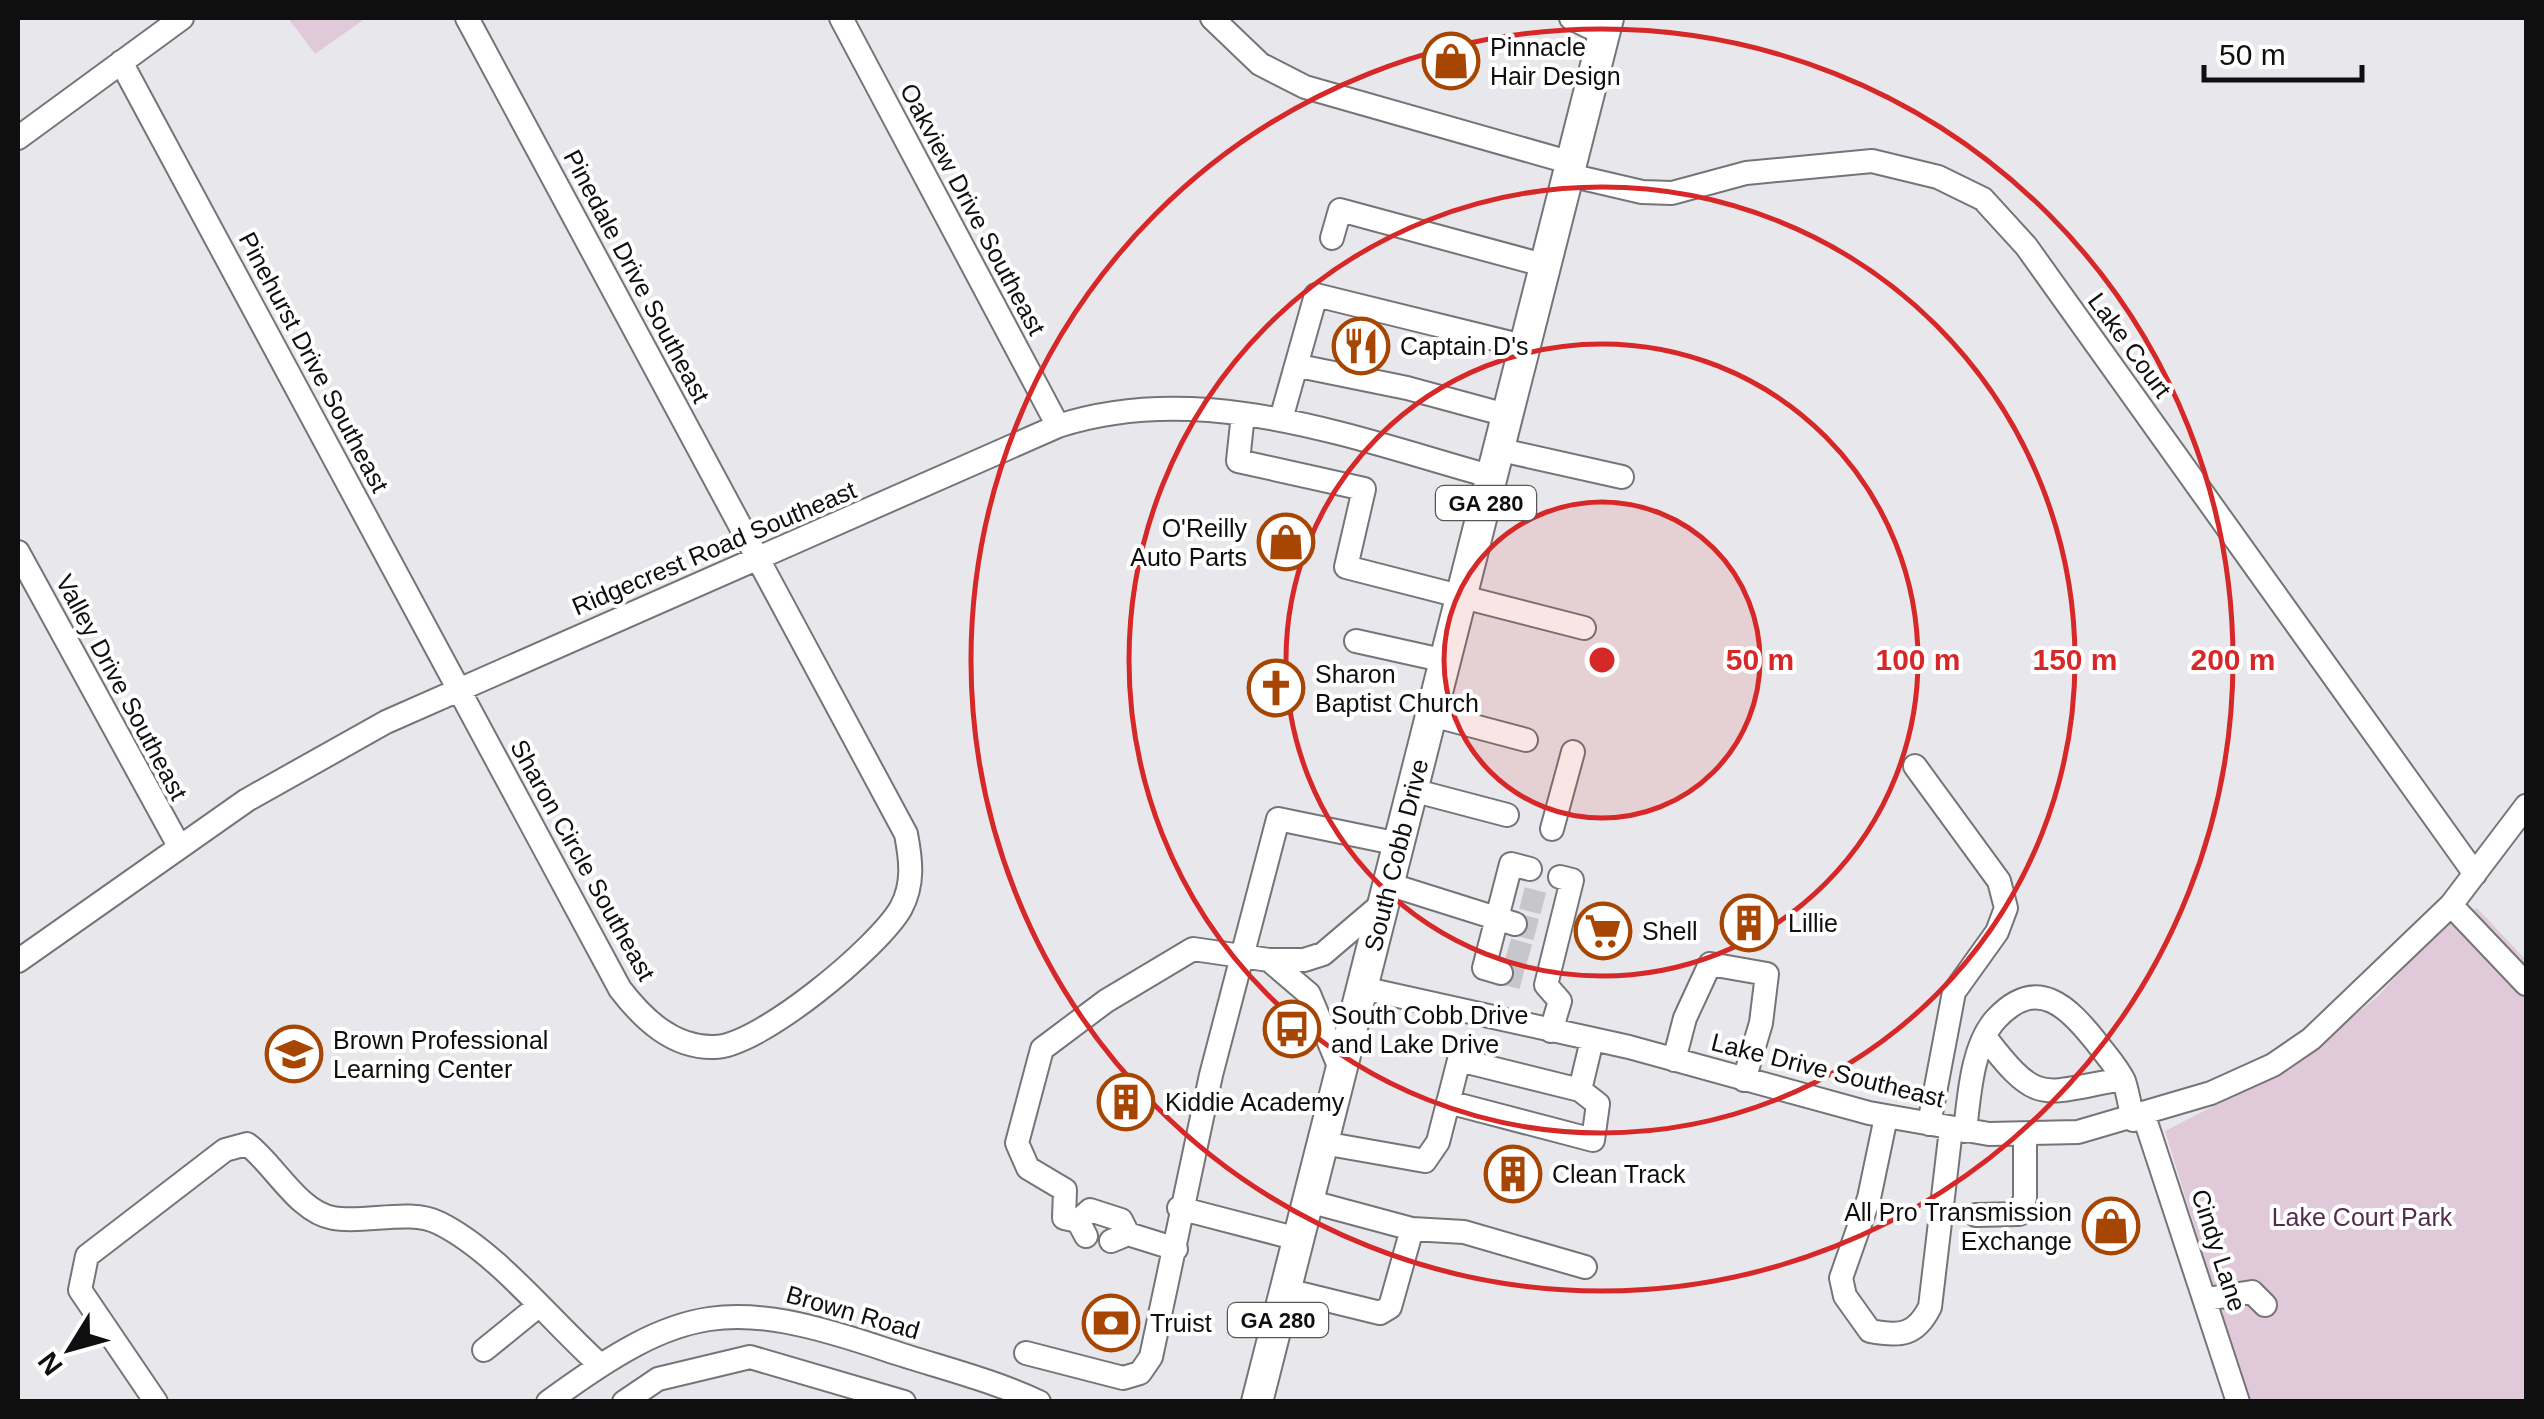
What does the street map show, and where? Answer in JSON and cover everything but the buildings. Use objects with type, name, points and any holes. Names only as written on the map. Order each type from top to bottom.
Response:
[{"type":"main road","name":"South Cobb Drive","points":[[1257,1402],[1528,347],[1606,26]]},
{"type":"street","points":[[18,138],[182,18]]},
{"type":"street","name":"Pinedale Drive Southeast","points":[[468,18],[758,560]]},
{"type":"street","name":"Oakview Drive Southeast","points":[[841,18],[1058,426]]},
{"type":"street","name":"Lake Court","points":[[1212,18],[1260,64],[1305,88],[1571,169],[1672,193],[1746,172],[1872,162],[1938,176],[1983,199],[2026,246],[2475,874]]},
{"type":"street","points":[[1571,18],[1606,26]]},
{"type":"street","name":"Pinehurst Drive Southeast","points":[[120,62],[459,688]]},
{"type":"street","points":[[1332,238],[1340,210],[1547,266]]},
{"type":"street","points":[[1281,419],[1299,366],[1316,294],[1528,347]]},
{"type":"street","points":[[1299,366],[1407,388],[1510,416]]},
{"type":"street","name":"Ridgecrest Road Southeast","points":[[18,961],[179,846],[315,759],[459,688],[1058,426],[1126,408],[1196,408],[1281,419],[1497,463],[1622,477]]},
{"type":"street","points":[[1243,414],[1238,461],[1364,489],[1346,567],[1584,628]]},
{"type":"street","name":"Valley Drive Southeast","points":[[18,552],[179,846]]},
{"type":"street","name":"Sharon Circle Southeast","points":[[459,688],[603,961],[636,1010],[671,1037],[688,1044],[716,1048],[748,1037],[842,968],[890,924],[902,906],[911,870],[906,834],[897,814],[758,560]]},
{"type":"street","points":[[1356,641],[1446,661]]},
{"type":"street","points":[[1432,715],[1526,740]]},
{"type":"street","points":[[1552,829],[1573,752]]},
{"type":"street","points":[[1886,1116],[1869,1198],[1841,1278],[1845,1296],[1870,1331],[1904,1335],[1920,1327],[1930,1307],[1948,1128],[1954,992],[1997,932],[2006,908],[1998,880],[1914,766]]},
{"type":"street","points":[[1412,790],[1507,816]]},
{"type":"street","name":"Lake Drive Southeast","points":[[1362,988],[1674,1060],[1886,1116],[1948,1128],[2025,1135],[2078,1132],[2138,1118],[2232,1084],[2292,1053],[2347,1007],[2451,906],[2526,806]]},
{"type":"street","points":[[1026,1353],[1123,1378],[1140,1373],[1151,1357],[1176,1249],[1179,1208],[1278,819],[1399,844]]},
{"type":"street","points":[[1501,973],[1484,968],[1499,947],[1513,895],[1511,864],[1530,869]]},
{"type":"street","points":[[1551,1031],[1560,1002],[1540,983],[1559,908],[1572,880],[1560,877]]},
{"type":"street","points":[[1176,1249],[1119,1238],[1121,1220],[1090,1210],[1076,1225],[1065,1190],[1028,1168],[1017,1143],[1042,1049],[1106,1001],[1192,949],[1243,953],[1269,960],[1304,960],[1323,954],[1386,893],[1506,921]]},
{"type":"street","points":[[2451,906],[2526,984]]},
{"type":"street","points":[[1269,960],[1308,994],[1341,1072]]},
{"type":"street","points":[[1674,1060],[1685,1018],[1710,964],[1767,974],[1761,1023],[1744,1080]]},
{"type":"street","points":[[1948,1128],[1985,1036],[1996,1019],[2017,1004],[2038,997],[2056,1001],[2070,1010],[2123,1079]]},
{"type":"street","points":[[1985,1036],[2018,1080],[2032,1090],[2123,1079]]},
{"type":"street","points":[[1580,1090],[1592,1040]]},
{"type":"street","points":[[1323,1143],[1425,1161],[1438,1142],[1448,1102],[1459,1060],[1580,1090],[1598,1104],[1593,1140],[1448,1102]]},
{"type":"street","name":"Cindy Lane","points":[[2123,1079],[2207,1298],[2238,1402]]},
{"type":"street","points":[[1976,1216],[2019,1214],[2026,1198],[2025,1135]]},
{"type":"street","points":[[156,1402],[80,1290],[87,1256],[225,1150],[247,1144],[266,1158],[294,1193],[329,1218],[434,1220],[479,1245],[598,1364]]},
{"type":"street","points":[[1308,1201],[1412,1229],[1464,1232],[1585,1267]]},
{"type":"street","points":[[1179,1208],[1298,1238]]},
{"type":"street","points":[[1286,1290],[1380,1312],[1390,1307],[1412,1229]]},
{"type":"street","points":[[2207,1298],[2252,1292],[2265,1304]]},
{"type":"street","points":[[484,1350],[537,1307]]},
{"type":"street","points":[[745,1315],[750,1357]]},
{"type":"street","name":"Brown Road","points":[[548,1402],[598,1364],[680,1325],[745,1315],[781,1317],[834,1331],[1015,1390],[1039,1402]]},
{"type":"street","points":[[624,1402],[658,1379],[750,1357],[904,1402]]},
{"type":"street","points":[[990,1402],[1015,1390]]},
{"type":"green space","points":[[288,18],[366,18],[315,54]]},
{"type":"green space","name":"Lake Court Park","points":[[2477,908],[2526,960],[2526,1401],[2248,1401],[2165,1131],[2297,1063],[2378,996],[2442,925]]},
{"type":"tunnel","points":[[1522,898],[1553,906]]},
{"type":"tunnel","points":[[1515,924],[1546,932]]},
{"type":"tunnel","points":[[1508,949],[1539,958]]},
{"type":"tunnel","points":[[1501,973],[1533,981]]},
{"type":"place","name":"Pinnacle Hair Design","points":[[1451,61]]},
{"type":"place","name":"Captain D's","points":[[1361,346]]},
{"type":"place","name":"O'Reilly Auto Parts","points":[[1286,542]]},
{"type":"place","name":"Sharon Baptist Church","points":[[1276,688]]},
{"type":"place","name":"Lillie","points":[[1749,923]]},
{"type":"place","name":"Shell","points":[[1603,931]]},
{"type":"place","name":"South Cobb Drive and Lake Drive","points":[[1292,1029]]},
{"type":"place","name":"Brown Professional Learning Center","points":[[294,1054]]},
{"type":"place","name":"Kiddie Academy","points":[[1126,1102]]},
{"type":"place","name":"Clean Track","points":[[1513,1174]]},
{"type":"place","name":"All Pro Transmission Exchange","points":[[2111,1226]]},
{"type":"place","name":"Truist","points":[[1111,1323]]}]
